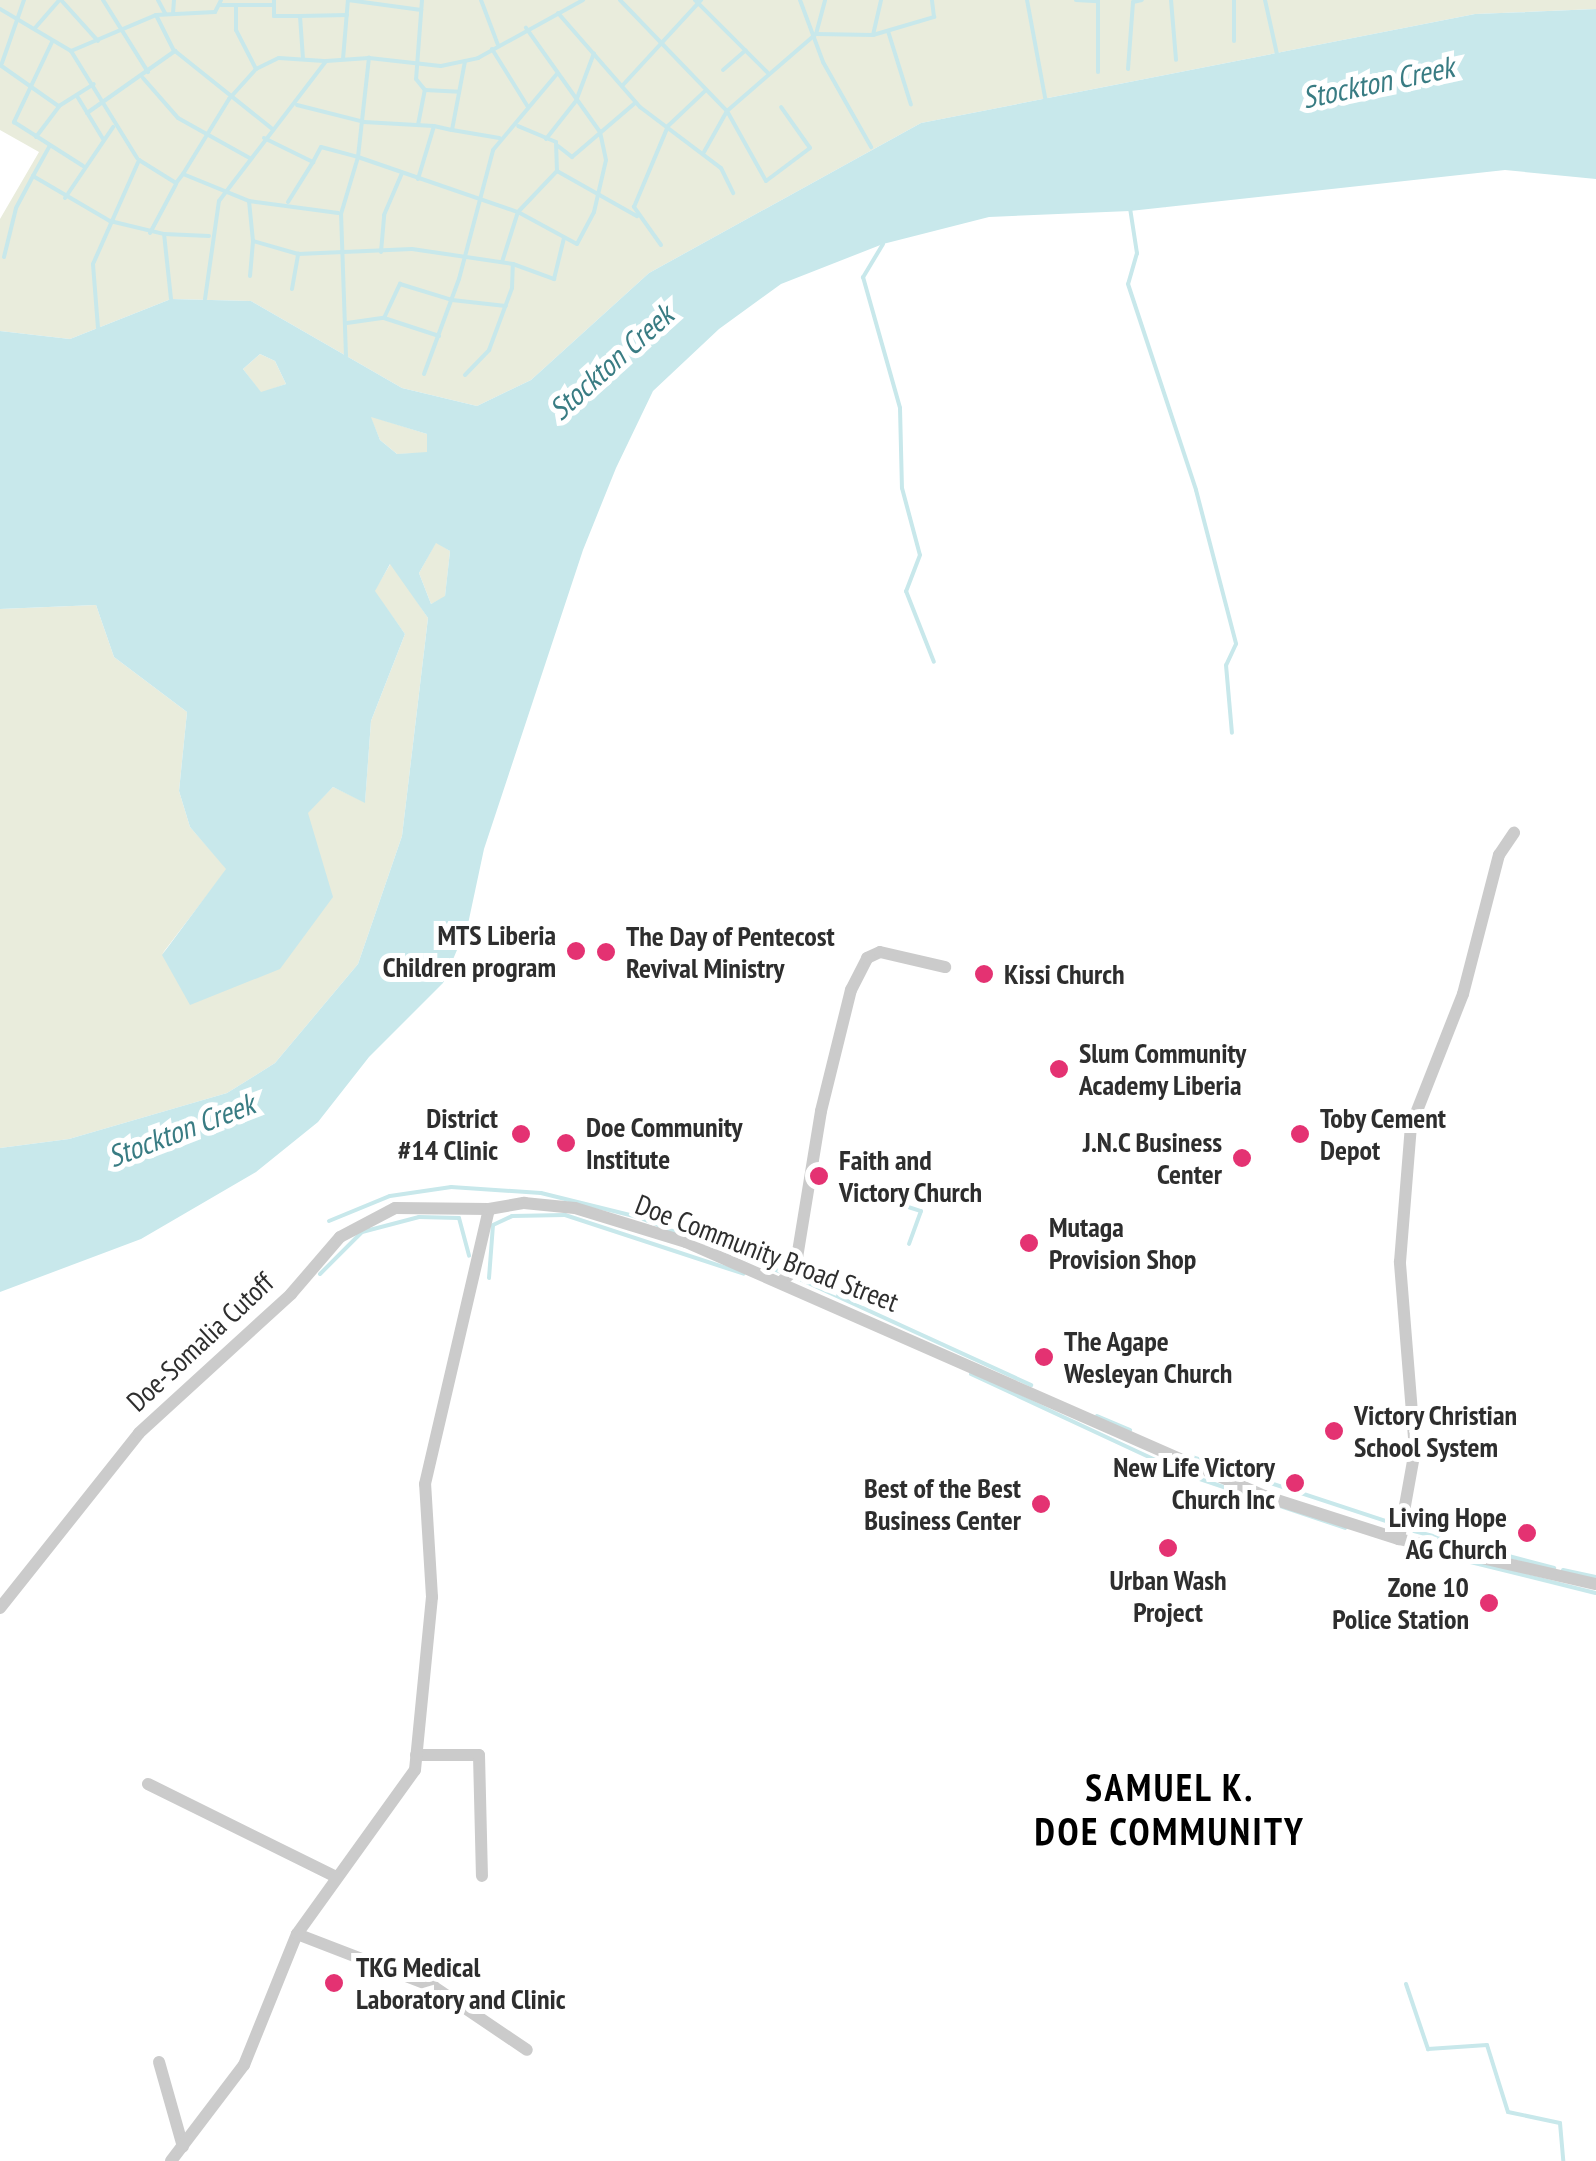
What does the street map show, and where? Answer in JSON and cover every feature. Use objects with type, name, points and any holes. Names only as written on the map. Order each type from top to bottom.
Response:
[{"type":"street","points":[[1399,1539],[1415,1450],[1400,1262],[1411,1126],[1462,994],[1499,855],[1514,833]]},
{"type":"street","points":[[782,1280],[795,1270],[821,1111],[851,990],[867,958],[880,952],[945,967]]},
{"type":"street","name":"Doe Community Broad Street","points":[[489,1209],[524,1203],[575,1208],[782,1280],[1151,1450],[1399,1539],[1596,1584]]},
{"type":"street","name":"Doe-Somalia Cutoff","points":[[0,1608],[138,1434],[290,1294],[340,1237],[395,1208],[489,1209]]},
{"type":"street","points":[[172,2161],[244,2065],[297,1934],[334,1876],[401,1797],[416,1755],[432,1596],[425,1484],[489,1209]]},
{"type":"street","points":[[416,1755],[479,1755],[482,1876]]},
{"type":"street","points":[[148,1784],[334,1876]]},
{"type":"street","points":[[297,1934],[434,1987],[527,2050]]},
{"type":"street","points":[[159,2062],[183,2147]]},
{"type":"green space","points":[[0,0],[1596,0],[1596,9],[1475,14],[921,123],[649,273],[531,380],[477,406],[402,388],[251,301],[171,299],[70,339],[0,331],[0,219],[39,152],[0,130]]},
{"type":"green space","points":[[260,354],[275,361],[286,384],[261,393],[243,369]]},
{"type":"green space","points":[[370,416],[427,434],[428,453],[397,454],[380,440]]},
{"type":"green space","points":[[436,542],[450,551],[445,597],[431,604],[419,573]]},
{"type":"green space","points":[[391,563],[428,618],[402,836],[358,964],[275,1063],[227,1093],[69,1139],[0,1148],[0,609],[96,605],[114,657],[187,712],[179,791],[190,827],[227,869],[162,954],[333,787],[365,802],[371,721],[405,634],[374,591]]},
{"type":"water","name":"Stockton Creek","points":[[1596,9],[1596,179],[1505,170],[1130,211],[989,217],[883,244],[781,284],[719,329],[653,391],[616,468],[583,550],[484,849],[468,924],[443,983],[369,1057],[318,1122],[256,1172],[141,1239],[0,1292],[0,1148],[69,1139],[227,1093],[275,1063],[358,964],[402,836],[428,618],[390,564],[375,591],[405,634],[371,721],[365,803],[333,787],[308,813],[333,897],[280,969],[190,1005],[162,955],[226,869],[190,827],[179,791],[187,712],[114,657],[96,605],[0,609],[0,331],[70,339],[171,299],[251,301],[402,388],[477,406],[531,380],[649,273],[921,123],[1475,14]],"holes":[[[260,354],[275,361],[286,384],[261,392],[243,369]],[[371,417],[427,434],[427,452],[397,454],[380,440]],[[436,543],[450,551],[445,596],[431,604],[419,573]]]},
{"type":"waterway","points":[[2,63],[24,0]]},
{"type":"waterway","points":[[35,28],[59,0]]},
{"type":"waterway","points":[[61,0],[98,41]]},
{"type":"waterway","points":[[103,0],[148,72]]},
{"type":"waterway","points":[[158,0],[165,13]]},
{"type":"waterway","points":[[173,14],[174,0]]},
{"type":"waterway","points":[[71,51],[156,15],[215,12],[221,0]]},
{"type":"waterway","points":[[221,5],[274,5],[274,0]]},
{"type":"waterway","points":[[348,0],[421,10]]},
{"type":"waterway","points":[[343,59],[348,0]]},
{"type":"waterway","points":[[422,0],[416,79],[425,90]]},
{"type":"waterway","points":[[481,0],[498,45]]},
{"type":"waterway","points":[[346,356],[341,214],[358,157],[369,58],[441,66],[478,58],[583,0]]},
{"type":"waterway","points":[[620,0],[727,111],[766,181],[810,148],[781,107]]},
{"type":"waterway","points":[[695,0],[767,72]]},
{"type":"waterway","points":[[622,86],[701,0]]},
{"type":"waterway","points":[[800,0],[823,62],[871,147]]},
{"type":"waterway","points":[[816,34],[825,0]]},
{"type":"waterway","points":[[873,35],[881,0]]},
{"type":"waterway","points":[[704,152],[727,111],[816,34],[873,35],[934,17],[932,0]]},
{"type":"waterway","points":[[1027,0],[1046,103]]},
{"type":"waterway","points":[[1076,0],[1098,1],[1098,72]]},
{"type":"waterway","points":[[1128,69],[1133,2],[1142,0]]},
{"type":"waterway","points":[[1171,0],[1176,60]]},
{"type":"waterway","points":[[1234,0],[1234,41]]},
{"type":"waterway","points":[[1265,0],[1277,54]]},
{"type":"waterway","points":[[274,5],[274,16],[299,16]]},
{"type":"waterway","points":[[183,174],[229,99],[256,69],[236,30],[236,6]]},
{"type":"waterway","points":[[0,9],[71,51],[137,158]]},
{"type":"waterway","points":[[558,13],[640,107],[721,168],[733,193]]},
{"type":"waterway","points":[[156,15],[174,51]]},
{"type":"waterway","points":[[303,59],[300,16],[347,15]]},
{"type":"waterway","points":[[264,138],[313,162],[321,147],[358,157],[518,212],[577,244],[594,212],[606,160],[600,132],[526,28]]},
{"type":"waterway","points":[[888,31],[911,105]]},
{"type":"waterway","points":[[52,42],[14,122],[83,166]]},
{"type":"waterway","points":[[492,49],[528,107]]},
{"type":"waterway","points":[[723,70],[746,50]]},
{"type":"waterway","points":[[87,113],[175,51],[271,128]]},
{"type":"waterway","points":[[546,139],[576,101],[594,53]]},
{"type":"waterway","points":[[256,69],[279,58],[324,61]]},
{"type":"waterway","points":[[205,299],[219,201],[326,61],[369,58]]},
{"type":"waterway","points":[[418,179],[434,126],[452,130],[465,61]]},
{"type":"waterway","points":[[0,65],[57,105]]},
{"type":"waterway","points":[[424,374],[459,279],[493,150],[556,75]]},
{"type":"waterway","points":[[143,78],[178,118],[250,158]]},
{"type":"waterway","points":[[36,137],[59,106],[94,84]]},
{"type":"waterway","points":[[418,125],[425,90],[459,92]]},
{"type":"waterway","points":[[661,245],[634,207],[668,126],[704,92]]},
{"type":"waterway","points":[[77,96],[103,139]]},
{"type":"waterway","points":[[558,146],[572,157],[635,103]]},
{"type":"waterway","points":[[297,105],[364,122],[434,126]]},
{"type":"waterway","points":[[502,262],[518,212],[557,171],[556,142],[518,126]]},
{"type":"waterway","points":[[65,198],[113,127]]},
{"type":"waterway","points":[[452,130],[499,138]]},
{"type":"waterway","points":[[33,176],[49,147]]},
{"type":"waterway","points":[[98,328],[93,264],[139,160],[176,183],[183,174],[249,201],[338,213]]},
{"type":"waterway","points":[[288,202],[313,162]]},
{"type":"waterway","points":[[557,171],[637,216]]},
{"type":"waterway","points":[[381,252],[384,215],[402,173]]},
{"type":"waterway","points":[[4,257],[16,208],[33,176],[110,221],[164,234]]},
{"type":"waterway","points":[[150,233],[176,184]]},
{"type":"waterway","points":[[249,201],[253,241],[298,254],[412,249],[513,264],[554,279],[564,238]]},
{"type":"waterway","points":[[1130,208],[1137,253],[1128,284],[1196,490],[1236,644],[1226,665],[1232,733]]},
{"type":"waterway","points":[[171,299],[164,234],[209,236]]},
{"type":"waterway","points":[[250,276],[253,241]]},
{"type":"waterway","points":[[883,244],[863,277],[900,408],[902,488],[920,555],[906,591],[934,662]]},
{"type":"waterway","points":[[292,289],[298,254]]},
{"type":"waterway","points":[[465,375],[489,350],[512,288],[513,264]]},
{"type":"waterway","points":[[384,318],[400,284],[452,300],[506,306]]},
{"type":"waterway","points":[[347,323],[384,318],[439,336]]},
{"type":"waterway","points":[[329,1221],[390,1196],[451,1187],[541,1193],[642,1218]]},
{"type":"waterway","points":[[902,1205],[921,1211],[909,1244]]},
{"type":"waterway","points":[[489,1278],[493,1225],[512,1216],[565,1215],[744,1274]]},
{"type":"waterway","points":[[320,1274],[362,1232],[419,1217],[459,1218],[469,1256]]},
{"type":"waterway","points":[[643,1219],[685,1236]]},
{"type":"waterway","points":[[699,1241],[784,1273]]},
{"type":"waterway","points":[[793,1276],[1031,1385]]},
{"type":"waterway","points":[[971,1374],[1185,1474],[1345,1528]]},
{"type":"waterway","points":[[1097,1416],[1130,1430]]},
{"type":"waterway","points":[[1189,1456],[1388,1522]]},
{"type":"waterway","points":[[1414,1531],[1554,1568]]},
{"type":"waterway","points":[[1446,1556],[1596,1593]]},
{"type":"waterway","points":[[1563,1570],[1596,1577]]},
{"type":"waterway","points":[[1406,1984],[1428,2049],[1487,2045],[1508,2112],[1560,2123],[1563,2161]]},
{"type":"place","name":"MTS Liberia Children program","points":[[576,951]]},
{"type":"place","name":"The Day of Pentecost Revival Ministry","points":[[606,952]]},
{"type":"place","name":"Kissi Church","points":[[984,974]]},
{"type":"place","name":"Slum Community Academy Liberia","points":[[1059,1069]]},
{"type":"place","name":"District #14 Clinic","points":[[521,1134]]},
{"type":"place","name":"Toby Cement Depot","points":[[1300,1134]]},
{"type":"place","name":"Doe Community Institute","points":[[566,1143]]},
{"type":"place","name":"J.N.C Business Center","points":[[1242,1158]]},
{"type":"place","name":"Faith and Victory Church","points":[[819,1176]]},
{"type":"place","name":"Mutaga Provision Shop","points":[[1029,1243]]},
{"type":"place","name":"The Agape Wesleyan Church","points":[[1044,1357]]},
{"type":"place","name":"Victory Christian School System","points":[[1334,1431]]},
{"type":"place","name":"New Life Victory Church Inc","points":[[1295,1483]]},
{"type":"place","name":"Best of the Best Business Center","points":[[1041,1504]]},
{"type":"place","name":"Living Hope AG Church","points":[[1527,1533]]},
{"type":"place","name":"Urban Wash Project","points":[[1168,1548]]},
{"type":"place","name":"Zone 10 Police Station","points":[[1489,1603]]},
{"type":"place","name":"TKG Medical Laboratory and Clinic","points":[[334,1983]]},
{"type":"district","name":"SAMUEL K. DOE COMMUNITY","points":[[1170,1809]]}]
